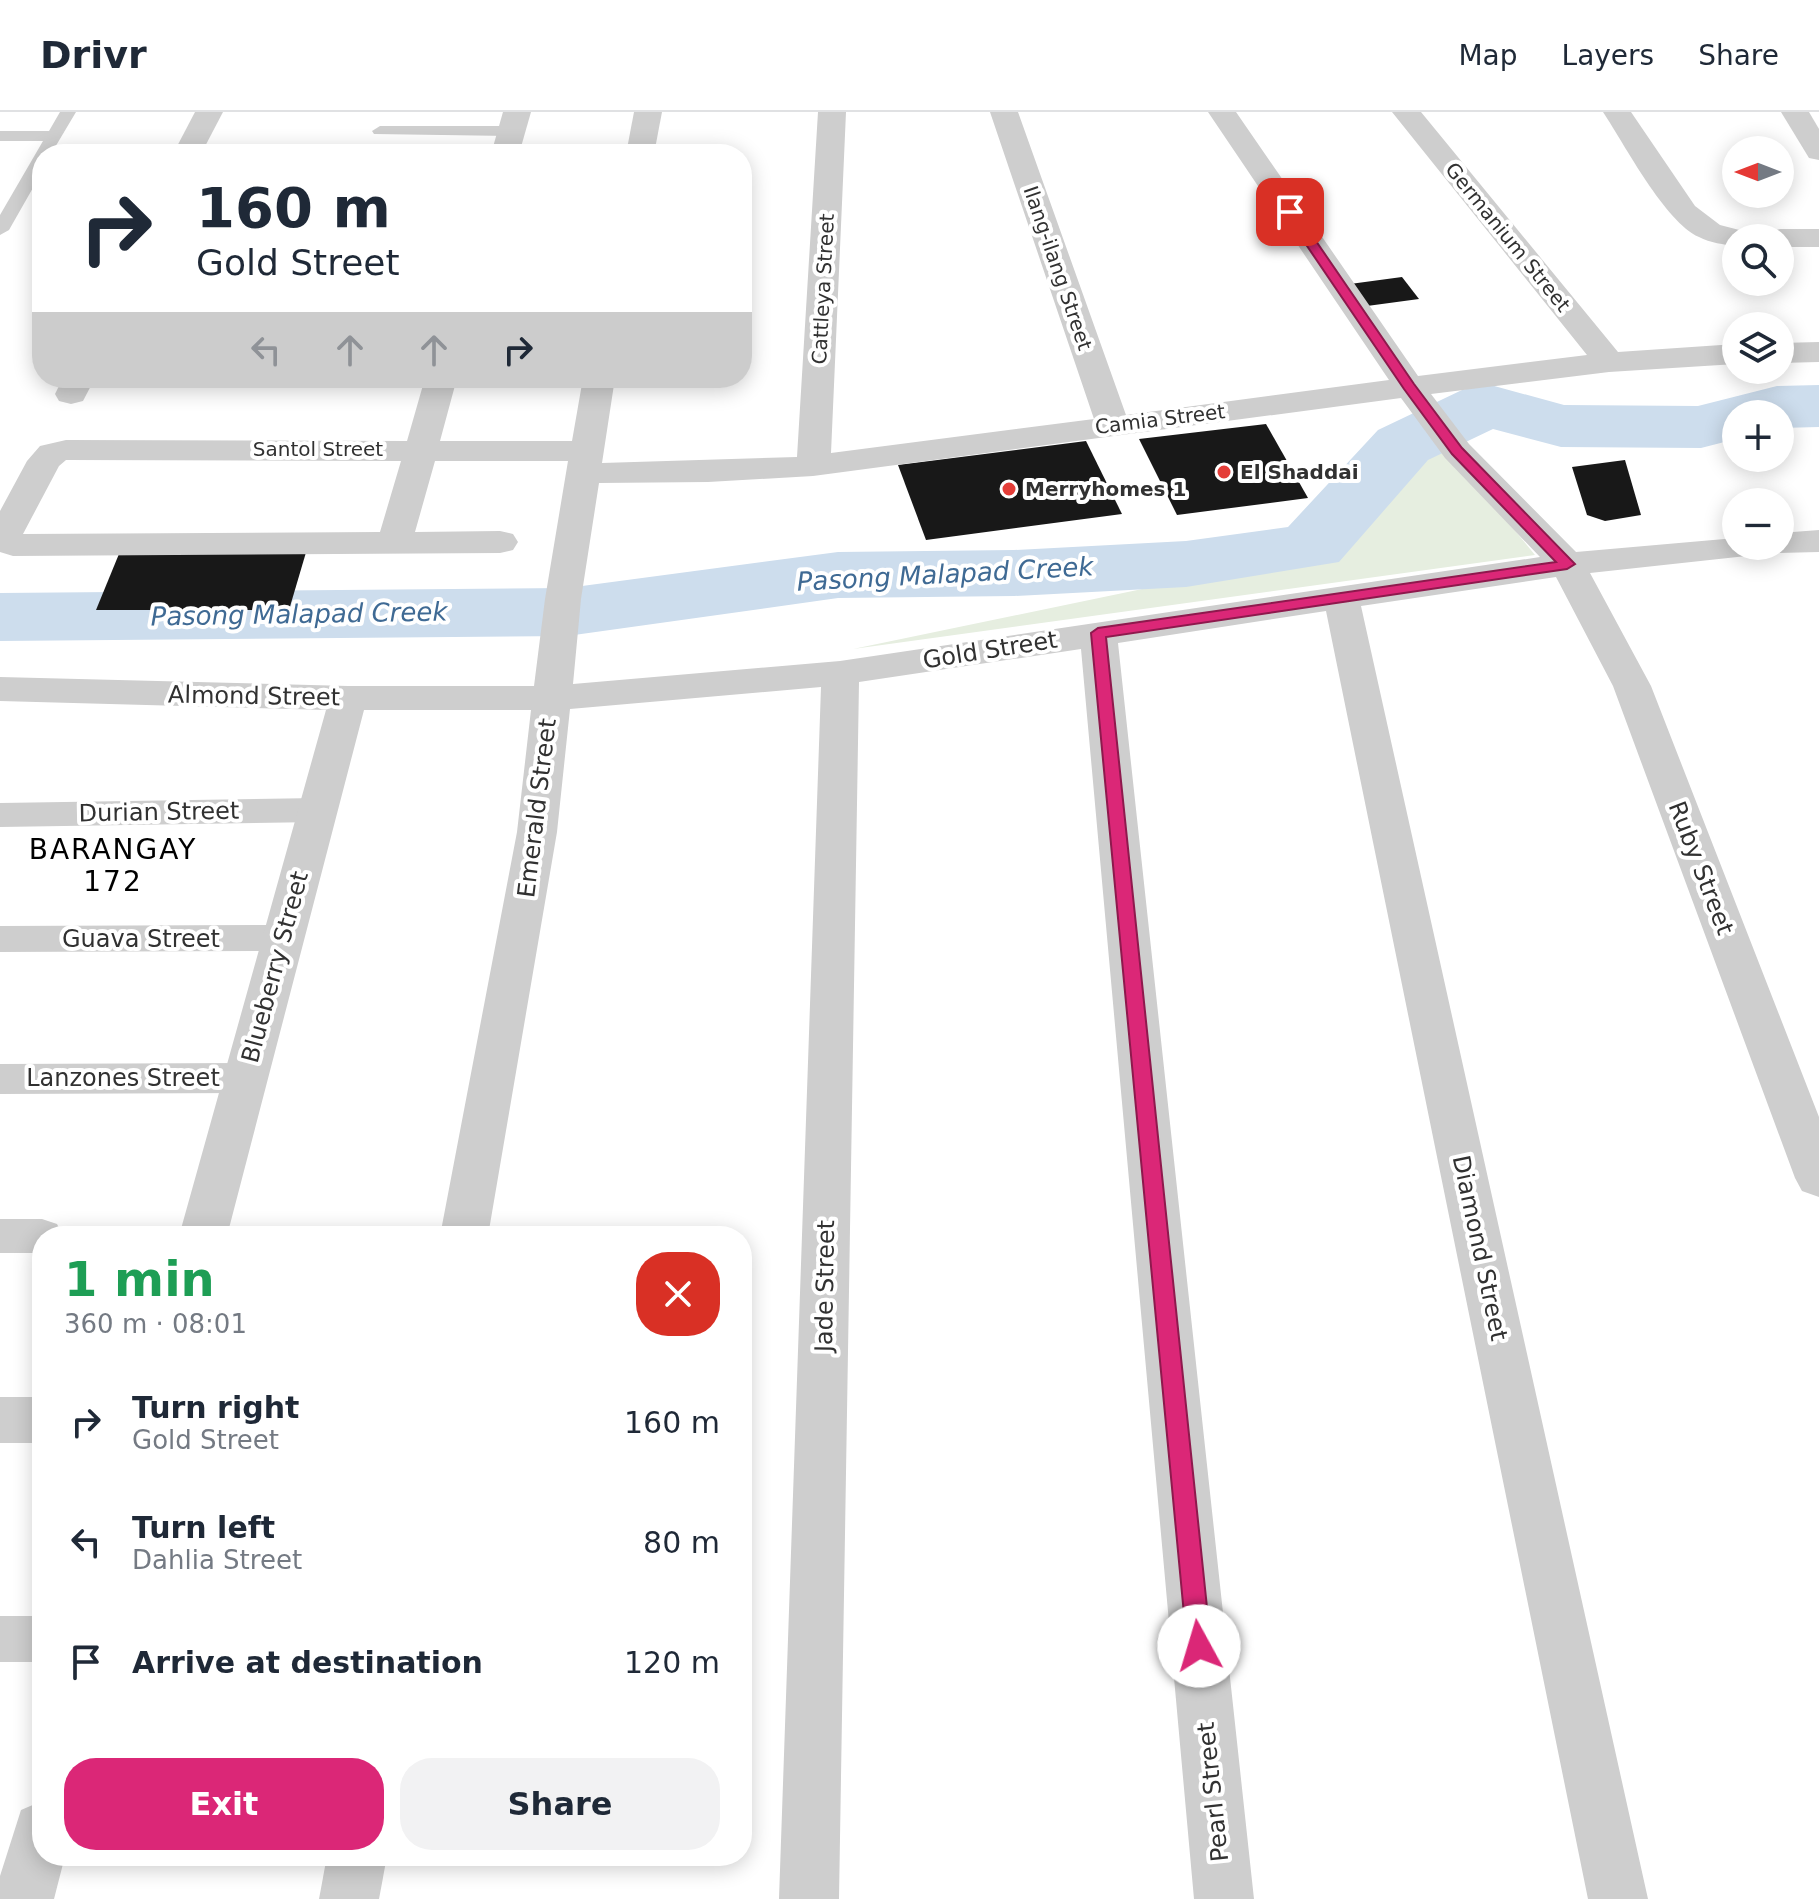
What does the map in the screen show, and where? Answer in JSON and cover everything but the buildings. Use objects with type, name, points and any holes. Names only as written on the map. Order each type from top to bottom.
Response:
[{"type":"street","points":[[192,144],[209,112]]},
{"type":"street","points":[[642,144],[648,112]]},
{"type":"street","name":"Cattleya Street","points":[[813,466],[832,112]]},
{"type":"street","name":"Ilang-ilang Street","points":[[1004,112],[1113,425]]},
{"type":"street","name":"Ruby Street","points":[[1222,112],[1416,398],[1457,451],[1567,564],[1632,686],[1819,1178]]},
{"type":"street","name":"Germanium Street","points":[[1406,112],[1609,362]]},
{"type":"street","points":[[1617,112],[1684,212],[1709,231],[1722,234]]},
{"type":"street","points":[[1795,112],[1819,152]]},
{"type":"street","points":[[1794,238],[1819,238]]},
{"type":"street","points":[[1794,353],[1819,352]]},
{"type":"street","name":"Camia Street","points":[[584,462],[721,472],[813,466],[1113,425],[1416,398],[1609,362],[1722,355]]},
{"type":"street","points":[[438,388],[395,542],[500,542]]},
{"type":"street","name":"Emerald Street","points":[[466,1226],[537,832],[561,613],[597,388]]},
{"type":"street","name":"Santol Street","points":[[395,542],[13,545],[4,542],[5,534],[37,473],[52,453],[66,450],[420,449],[584,462]]},
{"type":"street","name":"Gold Street","points":[[551,698],[840,673],[1567,564],[1722,550]]},
{"type":"street","name":"Diamond Street","points":[[1341,596],[1618,1899]]},
{"type":"street","name":"Pearl Street","points":[[1098,633],[1224,1899]]},
{"type":"street","name":"Jade Street","points":[[809,1899],[840,673]]},
{"type":"street","name":"Almond Street","points":[[0,689],[348,698],[551,698]]},
{"type":"street","name":"Blueberry Street","points":[[206,1226],[348,698]]},
{"type":"street","name":"Durian Street","points":[[0,815],[318,810]]},
{"type":"street","name":"Guava Street","points":[[0,939],[283,938]]},
{"type":"street","name":"Lanzones Street","points":[[0,1079],[245,1078]]},
{"type":"street","points":[[0,1236],[32,1236]]},
{"type":"street","points":[[0,1420],[32,1420]]},
{"type":"street","points":[[0,1639],[32,1639]]},
{"type":"street","points":[[349,1899],[355,1866]]},
{"type":"lane","points":[[50,144],[68,112]]},
{"type":"lane","points":[[380,131],[511,132]]},
{"type":"lane","points":[[0,136],[54,136]]},
{"type":"lane","points":[[0,230],[32,175]]},
{"type":"shaded area","points":[[1443,443],[1535,555],[853,649],[1330,550],[1410,453]]},
{"type":"waterway","name":"Pasong Malapad Creek","points":[[0,617],[567,612],[838,575],[1014,573],[1186,564],[1312,546],[1403,445],[1487,405],[1561,426],[1701,427],[1722,421]]},
{"type":"waterway","name":"Pasong Malapad Creek","points":[[1794,407],[1819,406]]},
{"type":"place","name":"El Shaddai","points":[[1224,472]]},
{"type":"place","name":"Merryhomes 1","points":[[1009,489]]},
{"type":"district","name":"BARANGAY 172","points":[[113,865]]},
{"type":"route","points":[[1199,1646],[1098,633],[1567,564],[1457,451],[1409,387],[1290,212]]}]
